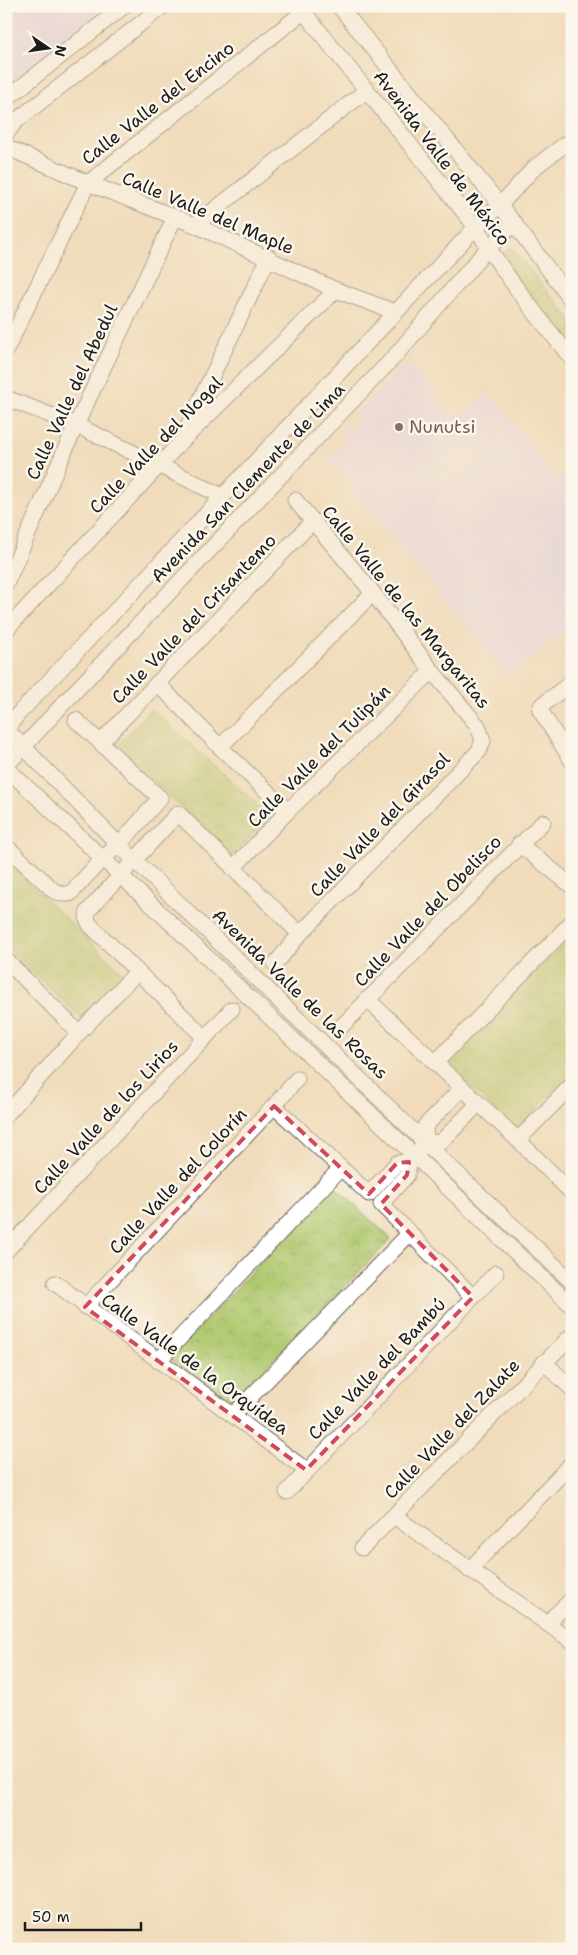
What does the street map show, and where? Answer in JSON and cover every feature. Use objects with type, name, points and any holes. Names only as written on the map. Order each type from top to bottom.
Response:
[{"type":"street","points":[[6,99],[124,6]]},
{"type":"street","points":[[6,134],[16,121],[164,6]]},
{"type":"street","name":"Avenida Valle de México","points":[[339,6],[500,204],[572,300]]},
{"type":"street","name":"Avenida Valle de México","points":[[301,9],[476,227],[488,248],[531,308],[572,359]]},
{"type":"street","name":"Calle Valle del Encino","points":[[6,350],[88,183],[301,9]]},
{"type":"street","points":[[195,225],[367,90]]},
{"type":"street","name":"Avenida San Clemente de Lima","points":[[6,729],[13,709],[222,496],[535,166],[572,139]]},
{"type":"street","name":"Calle Valle del Maple","points":[[6,147],[88,183],[195,225],[269,257],[336,290],[395,312]]},
{"type":"street","name":"Calle Valle del Abedul","points":[[6,584],[76,425],[175,217]]},
{"type":"street","name":"Avenida San Clemente de Lima","points":[[6,767],[63,704],[394,357],[488,248],[515,223]]},
{"type":"street","points":[[180,443],[269,257]]},
{"type":"street","name":"Calle Valle del Nogal","points":[[6,630],[161,466],[180,443],[336,290]]},
{"type":"street","points":[[6,398],[76,425],[222,496]]},
{"type":"street","name":"Calle Valle de las Margaritas","points":[[295,500],[373,593],[432,671],[478,726],[482,741]]},
{"type":"street","name":"Calle Valle del Crisantemo","points":[[101,742],[313,521]]},
{"type":"street","points":[[220,747],[373,593]]},
{"type":"street","name":"Calle Valle del Tulipán","points":[[234,868],[288,811],[432,671]]},
{"type":"street","points":[[572,682],[541,706],[541,713],[572,761]]},
{"type":"street","points":[[157,683],[220,747],[288,811]]},
{"type":"street","points":[[6,846],[54,891],[70,894],[103,858],[119,845],[160,798],[76,720]]},
{"type":"street","name":"Avenida Valle de las Rosas","points":[[6,729],[119,845],[572,1282]]},
{"type":"street","name":"Calle Valle del Girasol","points":[[275,964],[300,934],[479,750],[482,741]]},
{"type":"street","points":[[6,767],[121,875],[411,1159],[572,1306]]},
{"type":"street","points":[[205,1038],[90,925],[87,919],[88,911],[178,812],[300,934]]},
{"type":"street","name":"Calle Valle del Obelisco","points":[[341,1027],[519,844],[543,822]]},
{"type":"street","points":[[519,844],[572,886]]},
{"type":"street","points":[[435,1063],[572,922]]},
{"type":"street","points":[[9,968],[79,1033]]},
{"type":"street","points":[[6,1115],[79,1033],[137,972]]},
{"type":"street","points":[[367,1000],[518,1140],[572,1193]]},
{"type":"street","name":"Calle Valle de los Lirios","points":[[6,1251],[232,1010]]},
{"type":"street","name":"Calle Valle del Colorín","points":[[85,1307],[274,1106],[297,1078]]},
{"type":"street","points":[[518,1140],[572,1085]]},
{"type":"street","points":[[426,1143],[426,1126],[462,1089]]},
{"type":"street","points":[[375,1199],[407,1175],[411,1159],[426,1143],[441,1142],[478,1104]]},
{"type":"street","points":[[274,1106],[340,1169],[375,1199],[473,1297]]},
{"type":"street","points":[[158,1361],[340,1169]]},
{"type":"street","points":[[233,1415],[410,1233]]},
{"type":"street","name":"Calle Valle del Bambú","points":[[287,1492],[496,1273]]},
{"type":"street","name":"Calle Valle de la Orquídea","points":[[55,1283],[306,1470]]},
{"type":"street","name":"Calle Valle del Zalate","points":[[362,1548],[570,1337]]},
{"type":"street","points":[[544,1362],[572,1389]]},
{"type":"street","points":[[469,1570],[572,1463]]},
{"type":"street","points":[[394,1516],[572,1640]]},
{"type":"street","points":[[547,1623],[572,1599]]},
{"type":"highlighted area","points":[[274,1106],[369,1194],[397,1163],[409,1162],[407,1175],[381,1204],[473,1297],[306,1470],[85,1307]]},
{"type":"shaded area","points":[[6,6],[112,6],[6,95]]},
{"type":"shaded area","points":[[407,361],[455,418],[490,394],[558,480],[572,468],[572,625],[507,677],[328,459],[348,442],[339,431],[345,426],[354,429],[357,412]]},
{"type":"green space","points":[[511,247],[572,321],[572,346],[499,257]]},
{"type":"green space","points":[[151,709],[270,816],[233,855],[116,747]]},
{"type":"green space","points":[[6,861],[123,973],[81,1019],[6,946]]},
{"type":"green space","points":[[572,936],[572,1073],[516,1131],[445,1061]]},
{"type":"green space","points":[[333,1185],[391,1239],[233,1401],[170,1359]]},
{"type":"place","name":"Nunutsi","points":[[399,427]]}]
